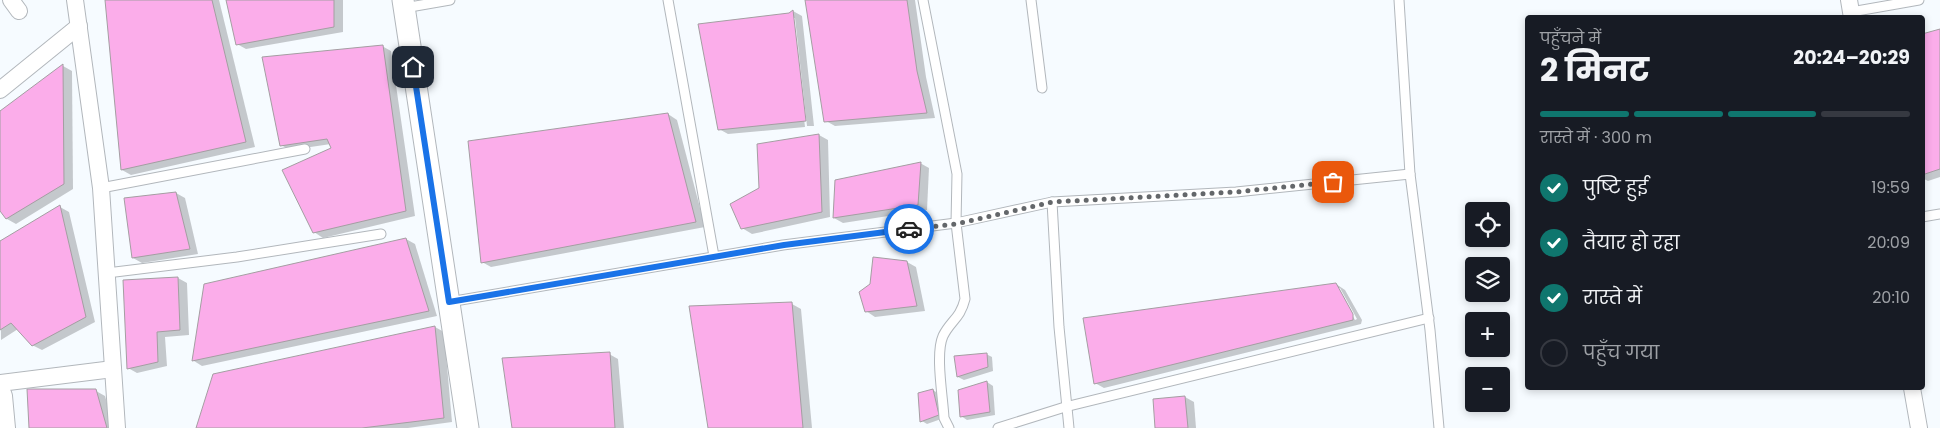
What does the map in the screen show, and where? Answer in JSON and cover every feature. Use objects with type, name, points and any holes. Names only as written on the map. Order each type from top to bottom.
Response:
[{"type":"street","points":[[75,0],[101,188],[118,428]]},
{"type":"street","points":[[403,4],[468,428]]},
{"type":"street","points":[[0,90],[79,26]]},
{"type":"street","points":[[6,428],[4,396],[0,384],[113,368]]},
{"type":"street","points":[[1912,390],[1919,428]]},
{"type":"lane","points":[[403,4],[450,0]]},
{"type":"lane","points":[[668,0],[714,256]]},
{"type":"lane","points":[[924,0],[957,174],[956,224],[964,299],[962,311],[944,334],[939,348],[944,418],[949,428]]},
{"type":"lane","points":[[1031,0],[1042,88]]},
{"type":"lane","points":[[1399,0],[1410,174],[1429,318],[1439,428]]},
{"type":"lane","points":[[1851,10],[1918,0]]},
{"type":"lane","points":[[101,188],[305,150]]},
{"type":"lane","points":[[449,302],[784,245],[956,224],[1052,202],[1236,192],[1410,174]]},
{"type":"lane","points":[[1052,202],[1068,428]]},
{"type":"lane","points":[[1925,216],[1940,214]]},
{"type":"lane","points":[[107,273],[237,257],[381,234]]},
{"type":"lane","points":[[998,428],[1066,407],[1429,318]]},
{"type":"building","points":[[105,0],[212,0],[246,142],[121,170]]},
{"type":"building","points":[[226,0],[334,0],[334,27],[236,45]]},
{"type":"building","points":[[805,0],[907,0],[917,71],[927,113],[824,122]]},
{"type":"building","points":[[793,10],[806,121],[718,130],[698,24],[789,13]]},
{"type":"building","points":[[1940,29],[1940,169],[1925,174],[1925,33]]},
{"type":"building","points":[[383,45],[406,211],[313,233],[282,170],[331,148],[327,139],[280,146],[262,57]]},
{"type":"building","points":[[63,64],[64,184],[6,219],[0,211],[0,111]]},
{"type":"building","points":[[668,113],[696,222],[481,263],[468,141]]},
{"type":"building","points":[[819,134],[822,212],[741,229],[730,204],[759,188],[757,144]]},
{"type":"building","points":[[921,162],[918,205],[833,218],[835,180]]},
{"type":"building","points":[[176,192],[190,249],[132,258],[124,198]]},
{"type":"building","points":[[60,205],[86,317],[32,346],[11,323],[0,330],[0,241]]},
{"type":"building","points":[[406,238],[429,311],[192,361],[204,284]]},
{"type":"building","points":[[873,257],[907,261],[917,306],[865,312],[859,292],[870,284]]},
{"type":"building","points":[[178,277],[180,330],[157,332],[158,362],[127,369],[123,280]]},
{"type":"building","points":[[1336,283],[1353,314],[1353,320],[1094,384],[1083,318]]},
{"type":"building","points":[[792,302],[803,428],[708,428],[689,306]]},
{"type":"building","points":[[435,326],[444,418],[362,428],[196,428],[213,374]]},
{"type":"building","points":[[610,352],[615,428],[512,428],[502,358]]},
{"type":"building","points":[[987,353],[988,367],[957,377],[954,356]]},
{"type":"building","points":[[987,381],[990,412],[960,417],[958,390]]},
{"type":"building","points":[[27,389],[96,389],[107,428],[29,428]]},
{"type":"building","points":[[933,389],[939,415],[920,422],[918,393]]},
{"type":"building","points":[[1185,396],[1188,428],[1155,428],[1153,399]]},
{"type":"way so far","points":[[909,229],[956,224],[1052,202],[1236,192],[1333,182]]},
{"type":"route","points":[[413,67],[449,302],[784,245],[909,229]]}]
